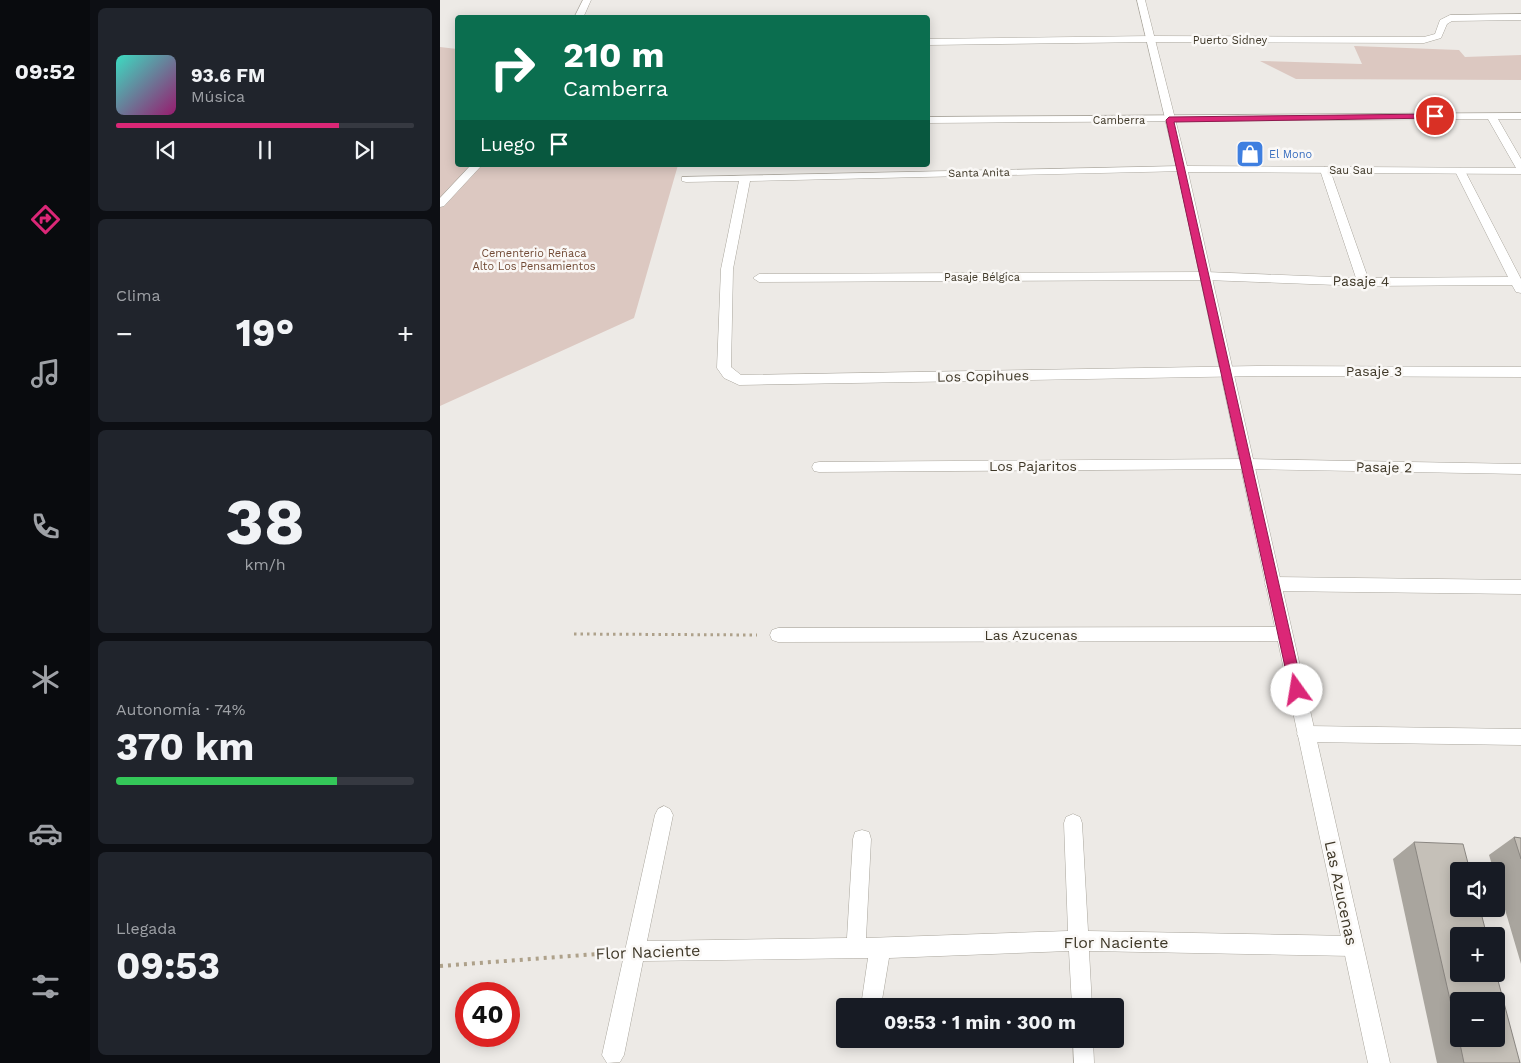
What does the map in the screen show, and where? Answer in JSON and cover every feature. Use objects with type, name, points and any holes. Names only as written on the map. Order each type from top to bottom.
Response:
[{"type":"street","points":[[579,15],[586,0]]},
{"type":"street","name":"Las Azucenas","points":[[1141,0],[1152,39],[1206,276],[1379,1063]]},
{"type":"street","name":"Puerto Sidney","points":[[930,42],[1152,39],[1424,40],[1438,36],[1444,21],[1450,18],[1521,17]]},
{"type":"street","points":[[1492,116],[1521,169]]},
{"type":"street","name":"Camberra","points":[[930,120],[1169,120],[1521,116]]},
{"type":"street","points":[[440,204],[475,167]]},
{"type":"street","name":"Sau Sau","points":[[1182,170],[1460,171],[1521,169]]},
{"type":"street","name":"Santa Anita","points":[[686,179],[1182,170]]},
{"type":"street","points":[[1325,170],[1363,282]]},
{"type":"street","points":[[1460,171],[1519,286]]},
{"type":"street","name":"Los Copihues","points":[[745,177],[727,269],[724,368],[728,375],[740,380],[1227,372]]},
{"type":"street","name":"Pasaje Bélgica","points":[[759,278],[1206,276]]},
{"type":"street","name":"Pasaje 4","points":[[1206,276],[1519,286]]},
{"type":"street","name":"Pasaje 3","points":[[1227,372],[1521,372]]},
{"type":"street","name":"Los Pajaritos","points":[[819,467],[1247,464]]},
{"type":"street","name":"Pasaje 2","points":[[1247,464],[1521,469]]},
{"type":"street","points":[[1274,584],[1521,587]]},
{"type":"street","name":"Las Azucenas","points":[[778,635],[1284,634]]},
{"type":"street","points":[[1306,734],[1521,737]]},
{"type":"street","points":[[613,1055],[664,815]]},
{"type":"street","points":[[1072,823],[1082,998]]},
{"type":"street","points":[[856,947],[862,839]]},
{"type":"street","name":"Flor Naciente","points":[[636,951],[880,948],[1079,941],[1353,946]]},
{"type":"street","points":[[872,998],[880,948]]},
{"type":"street","points":[[1083,1048],[1084,1061]]},
{"type":"path","points":[[574,634],[778,635]]},
{"type":"path","name":"Flor Naciente","points":[[440,966],[522,958],[636,951]]},
{"type":"green space","points":[[1354,46],[1459,50],[1465,57],[1521,55],[1521,80],[1296,79],[1260,61],[1362,64]]},
{"type":"green space","name":"Cementerio Reñaca Alto Los Pensamientos","points":[[440,47],[455,49],[455,167],[677,167],[634,318],[440,406]]},
{"type":"building","points":[[1514,837],[1521,838],[1521,859]]},
{"type":"building","points":[[1414,842],[1463,844],[1468,862],[1450,862],[1450,917],[1482,917],[1485,927],[1450,927],[1450,982],[1498,982],[1501,992],[1450,992],[1450,1000]]},
{"type":"building","points":[[1505,1007],[1520,1063],[1464,1063],[1461,1047],[1505,1047]]},
{"type":"place","name":"El Mono","points":[[1250,154]]},
{"type":"route","points":[[1297,690],[1182,170],[1169,120],[1435,116]]}]
